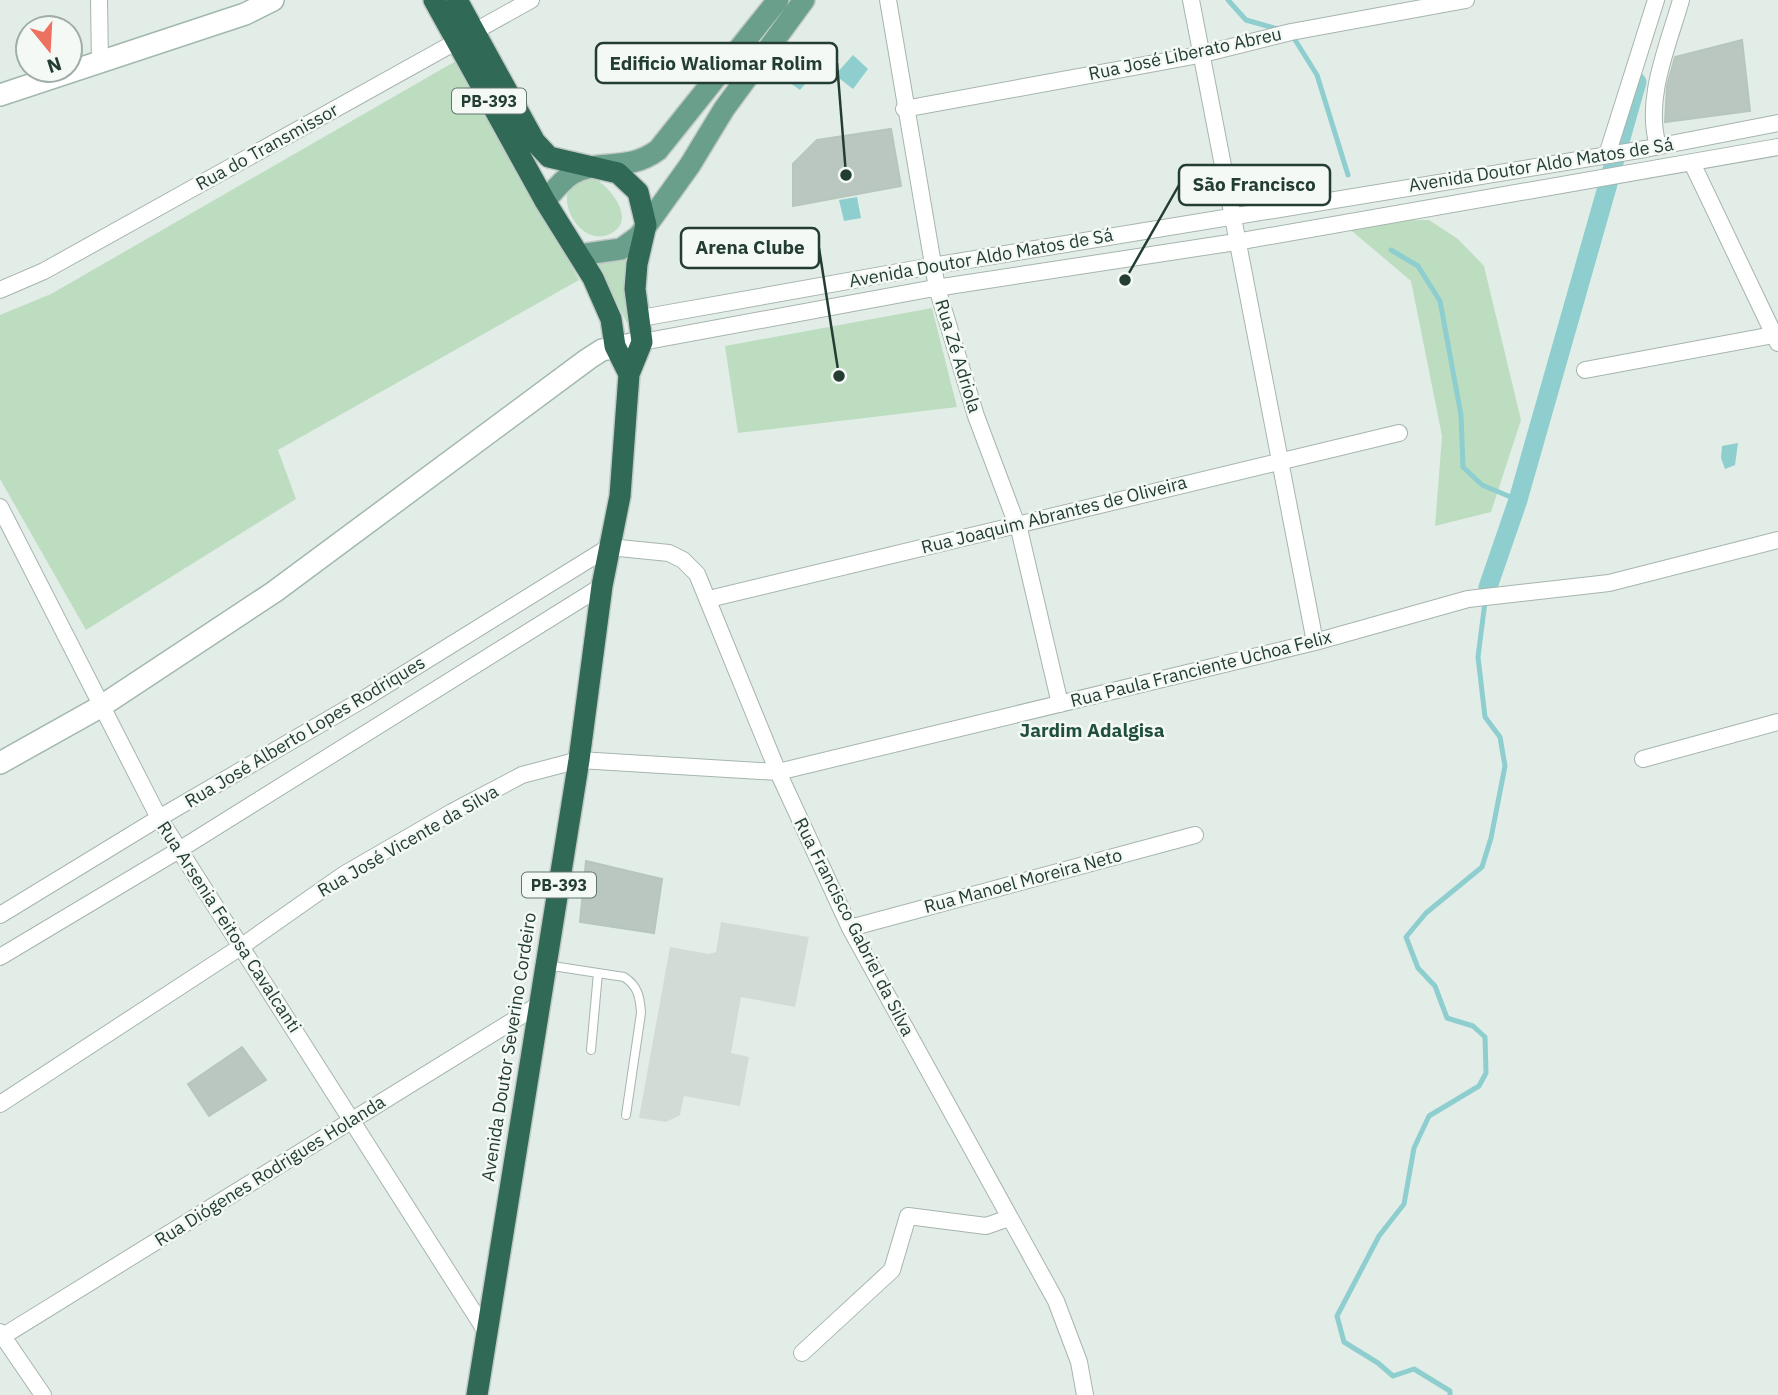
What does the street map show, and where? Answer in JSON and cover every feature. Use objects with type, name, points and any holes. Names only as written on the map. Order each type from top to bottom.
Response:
[{"type":"highway","name":"PB-393","points":[[434,0],[464,37],[535,142],[550,157],[592,167]]},
{"type":"highway","name":"PB-393","points":[[457,0],[464,37],[544,201]]},
{"type":"highway","points":[[592,167],[618,173],[632,184],[642,201],[646,225]]},
{"type":"highway","points":[[544,201],[579,255],[611,319],[615,346],[629,374]]},
{"type":"highway","name":"Avenida Doutor Severino Cordeiro","points":[[477,1395],[485,1330],[579,760],[603,586],[620,496],[629,374],[642,342],[641,318],[635,289],[637,264],[646,225]]},
{"type":"main road","points":[[544,201],[571,174],[592,167],[637,162],[657,150],[778,0]]},
{"type":"main road","points":[[579,255],[631,245],[804,0]]},
{"type":"street","points":[[99,0],[100,62]]},
{"type":"street","points":[[0,95],[245,14],[273,0]]},
{"type":"street","name":"Rua do Transmissor","points":[[0,290],[44,271],[531,0]]},
{"type":"street","name":"Rua Zé Adriola","points":[[888,0],[904,108],[937,288],[976,416],[1017,524],[1060,704]]},
{"type":"street","points":[[1191,0],[1199,55],[1315,642]]},
{"type":"street","name":"Rua José Liberato Abreu","points":[[904,108],[1199,55],[1291,32],[1466,0]]},
{"type":"street","points":[[1611,154],[1656,0]]},
{"type":"street","points":[[1652,148],[1656,99],[1681,0]]},
{"type":"street","name":"Avenida Doutor Aldo Matos de Sá","points":[[641,318],[932,266],[1652,148],[1778,123]]},
{"type":"street","name":"Avenida Doutor Aldo Matos de Sá","points":[[642,342],[937,288],[1236,242],[1778,147]]},
{"type":"street","points":[[1585,370],[1777,337],[1692,163]]},
{"type":"street","points":[[0,762],[100,707],[274,592],[588,359],[615,346],[642,342]]},
{"type":"street","name":"Rua Joaquim Abrantes de Oliveira","points":[[709,599],[1399,433]]},
{"type":"street","name":"Rua Arsenia Feitosa Cavalcanti","points":[[0,507],[159,818],[485,1330]]},
{"type":"street","name":"Rua Paula Franciente Uchoa Felix","points":[[579,760],[778,772],[1315,642],[1468,599],[1609,583],[1778,540]]},
{"type":"street","name":"Rua Francisco Gabriel da Silva","points":[[610,547],[669,553],[683,560],[696,574],[709,599],[778,772],[850,928],[1056,1301],[1079,1362],[1085,1395]]},
{"type":"street","name":"Rua José Alberto Lopes Rodriques","points":[[0,915],[159,818],[367,697],[610,547]]},
{"type":"street","name":"Rua José Alberto Lopes Rodriques","points":[[0,957],[179,850],[603,586]]},
{"type":"street","points":[[1643,759],[1778,722]]},
{"type":"street","name":"Rua José Vicente da Silva","points":[[0,1104],[242,946],[343,875],[522,775],[579,760]]},
{"type":"street","name":"Rua Manoel Moreira Neto","points":[[850,928],[1195,835]]},
{"type":"street","name":"Rua Diógenes Rodrigues Holanda","points":[[1,1335],[540,1004]]},
{"type":"street","points":[[802,1353],[892,1270],[908,1216],[986,1226],[1009,1218]]},
{"type":"street","points":[[1,1335],[43,1395]]},
{"type":"lane","points":[[546,965],[624,977],[632,982],[639,996],[641,1013],[626,1115]]},
{"type":"lane","points":[[591,1050],[598,973]]},
{"type":"shaded area","points":[[721,922],[809,937],[795,1007],[741,997],[731,1053],[749,1057],[740,1106],[684,1096],[680,1115],[666,1122],[639,1118],[670,947],[709,954],[716,952]]},
{"type":"green space","points":[[461,58],[579,280],[278,450],[296,499],[86,630],[0,479],[0,315],[51,294]]},
{"type":"green space","points":[[594,178],[613,196],[621,213],[622,221],[610,234],[589,234],[580,228],[569,210],[568,191],[573,184]]},
{"type":"green space","points":[[1429,220],[1458,239],[1484,266],[1521,420],[1491,512],[1435,526],[1442,436],[1411,281],[1340,221]]},
{"type":"green space","points":[[627,255],[627,323],[597,263]]},
{"type":"green space","points":[[932,308],[957,407],[738,433],[725,346]]},
{"type":"water","points":[[788,48],[817,70],[800,90],[772,70]]},
{"type":"water","points":[[853,55],[868,69],[853,89],[835,75]]},
{"type":"water","points":[[857,197],[861,218],[844,221],[839,200]]},
{"type":"water","points":[[1738,443],[1735,465],[1725,469],[1721,458],[1722,446]]},
{"type":"building","points":[[1742,40],[1750,111],[1665,122],[1667,86],[1675,57]]},
{"type":"building","points":[[891,129],[901,186],[793,206],[793,164],[817,140]]},
{"type":"building","points":[[586,861],[662,879],[654,933],[580,922]]},
{"type":"building","points":[[242,1047],[266,1080],[209,1116],[188,1084]]},
{"type":"waterway","points":[[1228,0],[1246,20],[1281,30]]},
{"type":"waterway","points":[[1292,35],[1317,75],[1348,175]]},
{"type":"waterway","points":[[1488,587],[1518,500],[1637,82]]},
{"type":"waterway","points":[[1391,250],[1418,266],[1440,301],[1461,415],[1463,467],[1482,485],[1518,500]]},
{"type":"waterway","points":[[1450,1395],[1450,1391],[1414,1369],[1393,1376],[1378,1363],[1344,1342],[1337,1316],[1379,1236],[1404,1204],[1414,1148],[1429,1116],[1479,1086],[1486,1073],[1485,1037],[1473,1026],[1447,1018],[1435,986],[1418,968],[1406,937],[1426,913],[1482,867],[1491,838],[1505,766],[1500,737],[1485,717],[1478,657],[1485,602]]},
{"type":"place","name":"Edificio Waliomar Rolim","points":[[846,175]]},
{"type":"place","name":"São Francisco","points":[[1125,280]]},
{"type":"place","name":"Arena Clube","points":[[839,376]]},
{"type":"district","name":"Jardim Adalgisa","points":[[1092,730]]}]
